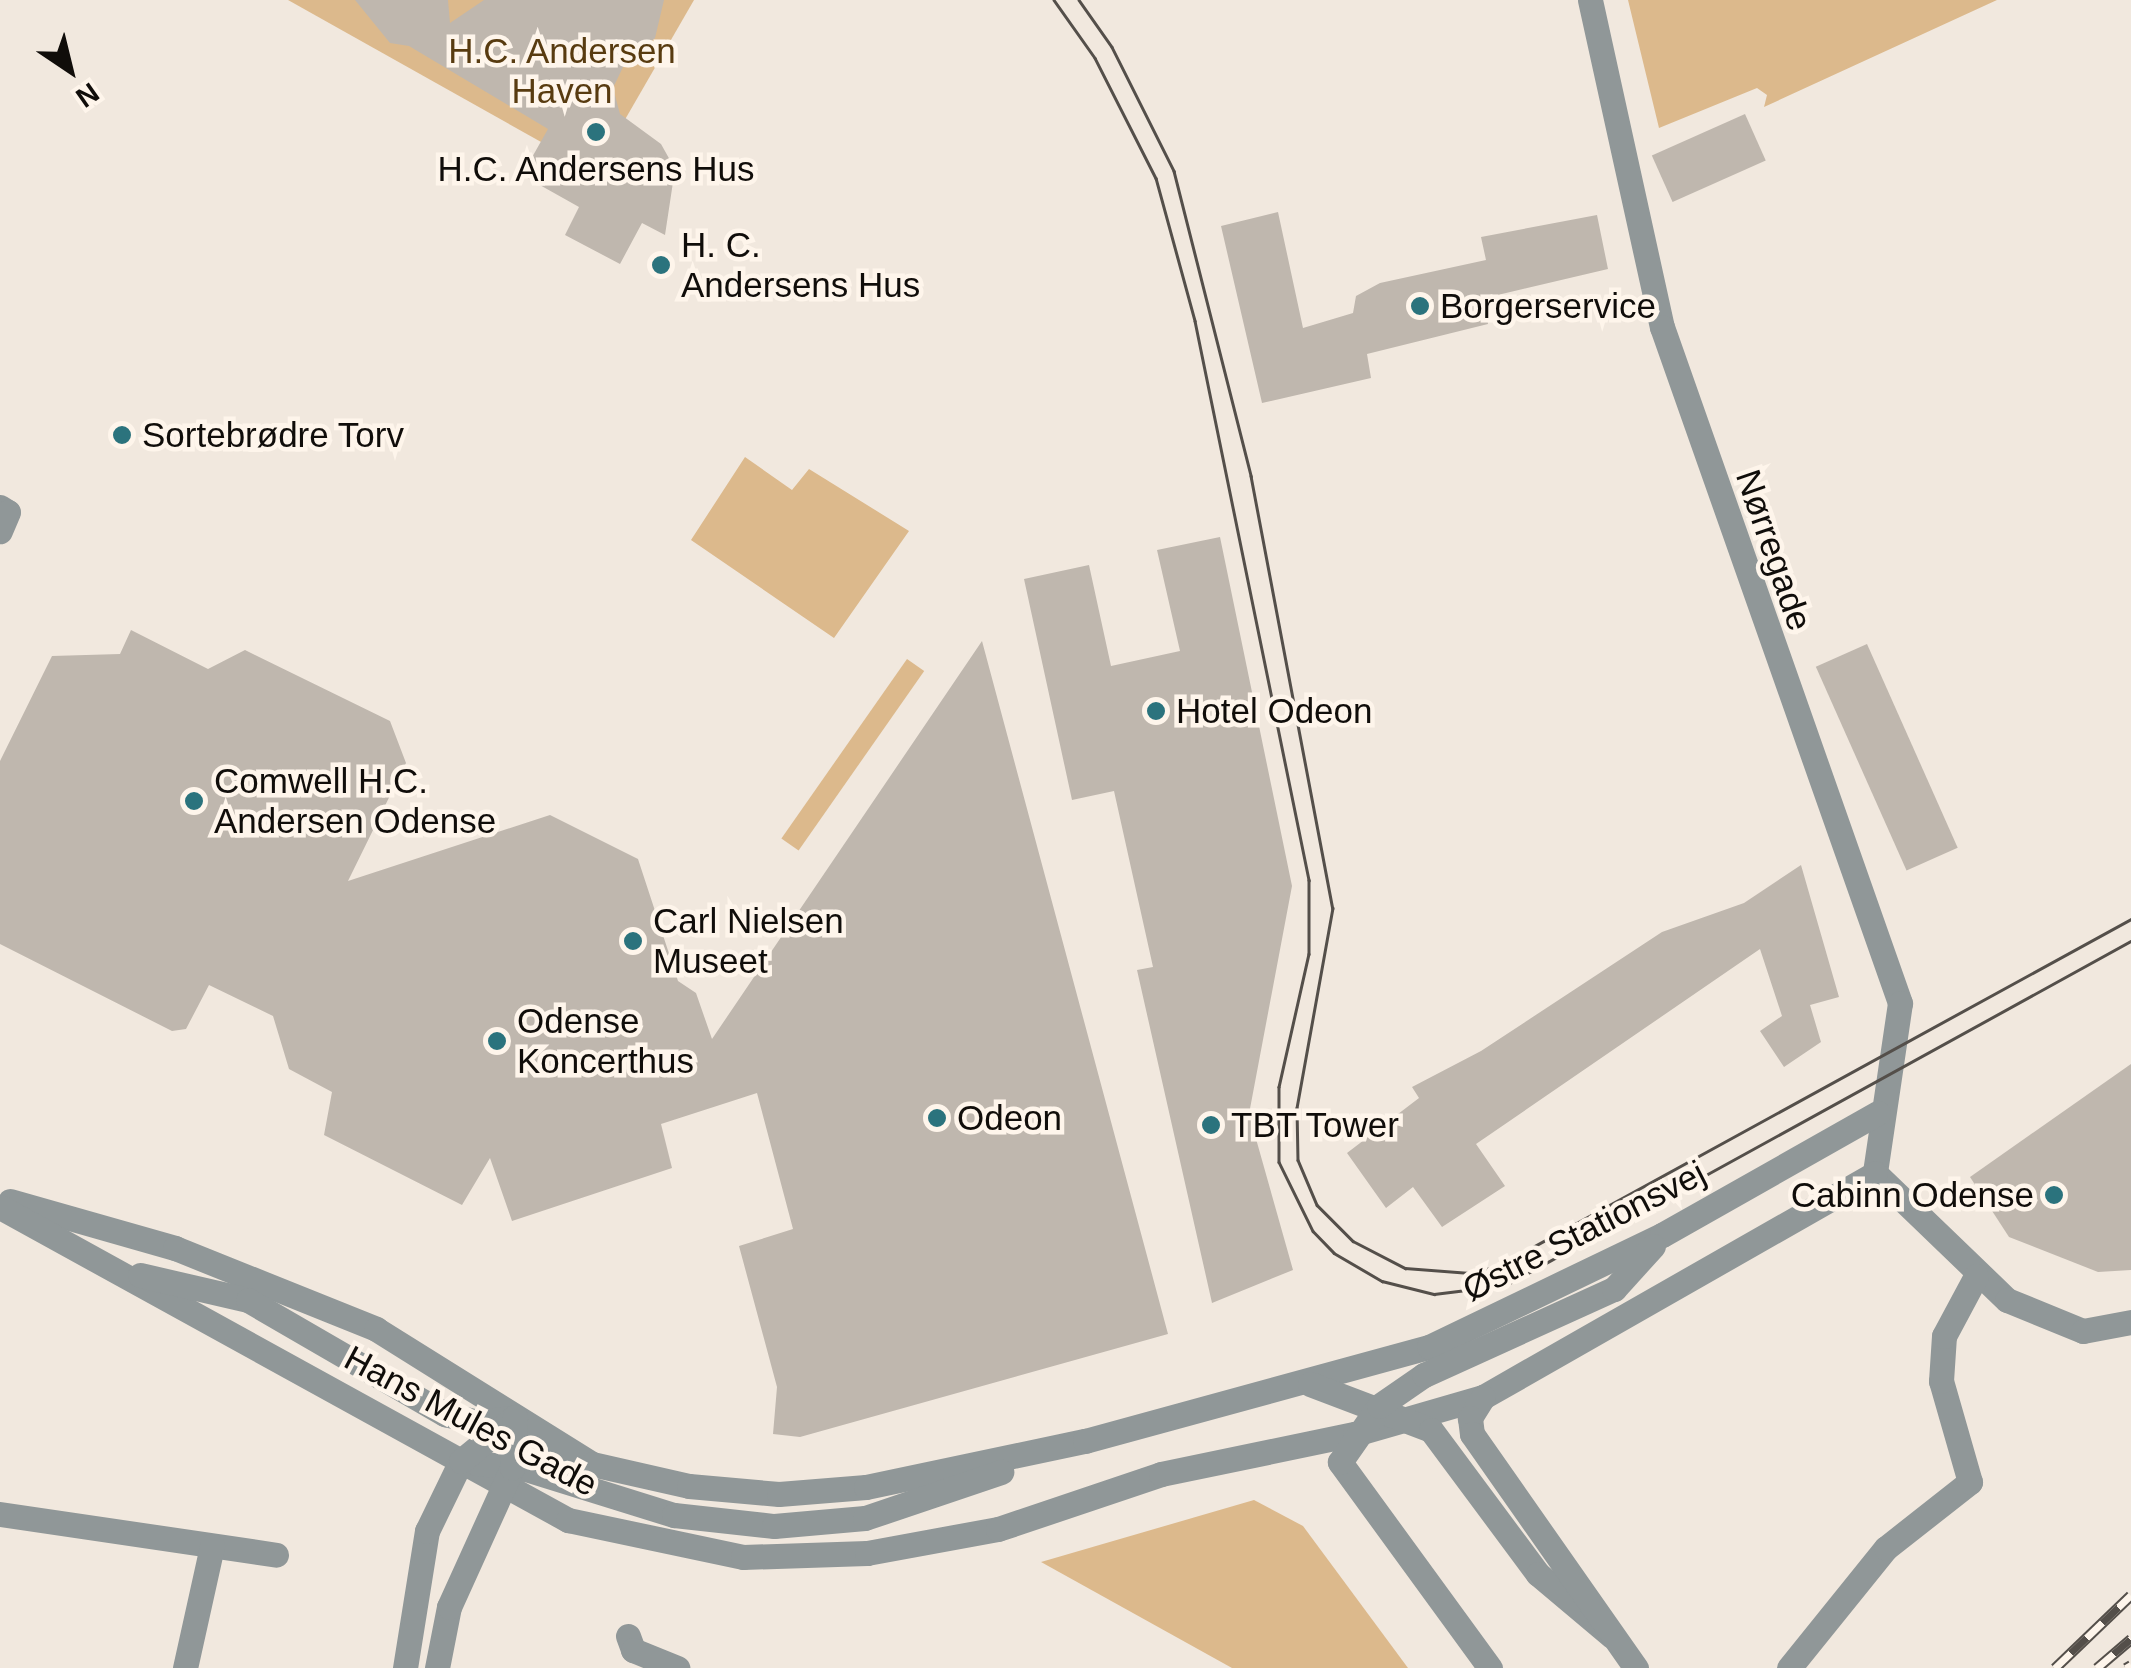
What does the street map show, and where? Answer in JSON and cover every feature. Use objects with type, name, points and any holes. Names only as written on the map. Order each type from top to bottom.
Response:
[{"type":"street","name":"Nørregade","points":[[1590,0],[1662,327],[1900,1003],[1878,1113],[1875,1172]]},
{"type":"street","name":"Østre Stationsvej","points":[[1310,1384],[1429,1346],[1662,1235],[1878,1113]]},
{"type":"street","points":[[1355,1434],[1484,1397],[1875,1172],[1976,1276],[2043,1321],[2083,1331],[2131,1322]]},
{"type":"street","name":"Hans Mules Gade","points":[[0,1199],[271,1282],[376,1329],[592,1464],[689,1486],[779,1494],[866,1487],[1085,1442],[1310,1384]]},
{"type":"street","name":"Hans Mules Gade","points":[[0,1206],[101,1266],[405,1424],[461,1461],[509,1477],[568,1520],[743,1558],[867,1553],[998,1529],[1232,1455],[1355,1434]]},
{"type":"street","points":[[1490,1668],[1340,1462],[1355,1434],[1379,1406],[1424,1375],[1614,1289],[1662,1235]]},
{"type":"street","points":[[101,1266],[248,1300],[444,1414],[477,1422],[515,1417]]},
{"type":"street","points":[[1789,1668],[1886,1548],[1970,1482],[1940,1381],[1944,1336],[1976,1276]]},
{"type":"street","points":[[1310,1384],[1379,1406],[1431,1430],[1538,1574],[1612,1636]]},
{"type":"street","points":[[1484,1397],[1470,1418],[1472,1434],[1636,1668]]},
{"type":"street","points":[[405,1668],[427,1531],[461,1461],[515,1417]]},
{"type":"street","points":[[437,1668],[449,1607],[509,1477],[515,1417]]},
{"type":"street","points":[[509,1477],[674,1516],[806,1525],[865,1518],[1085,1442]]},
{"type":"street","points":[[0,1514],[276,1554]]},
{"type":"street","points":[[185,1668],[212,1546]]},
{"type":"street","points":[[628,1636],[633,1650],[678,1668]]},
{"type":"green space","name":"H.C. Andersen Haven","points":[[288,0],[694,0],[623,123],[559,152]]},
{"type":"green space","points":[[1628,0],[1997,0],[1764,107],[1767,95],[1757,88],[1659,128]]},
{"type":"green space","points":[[745,457],[792,490],[809,469],[909,531],[834,638],[691,540]]},
{"type":"green space","points":[[907,659],[924,671],[799,850],[781,838]]},
{"type":"green space","points":[[1254,1500],[1303,1526],[1408,1668],[1232,1668],[1041,1562]]},
{"type":"building","name":"H.C. Andersen Haven","points":[[355,0],[448,0],[450,23],[484,0],[664,0],[655,38],[624,65],[613,88],[620,114],[661,144],[675,169],[665,235],[642,223],[620,264],[565,235],[579,207],[522,175],[548,129],[409,46],[390,43]]},
{"type":"building","points":[[1745,114],[1766,161],[1673,202],[1652,155]]},
{"type":"building","name":"Borgerservice","points":[[1278,212],[1303,328],[1353,313],[1356,296],[1380,283],[1486,260],[1481,237],[1597,215],[1608,269],[1485,298],[1488,324],[1367,354],[1371,378],[1262,403],[1221,226]]},
{"type":"building","points":[[1220,537],[1292,886],[1249,1114],[1293,1270],[1212,1303],[1137,970],[1153,967],[1114,791],[1072,800],[1024,579],[1089,565],[1111,666],[1180,651],[1157,550]]},
{"type":"building","points":[[131,630],[208,669],[245,650],[390,721],[406,763],[348,881],[550,815],[638,859],[678,981],[696,993],[712,1039],[982,641],[1168,1334],[800,1437],[773,1434],[777,1387],[739,1246],[793,1229],[757,1093],[661,1124],[672,1168],[512,1221],[490,1158],[462,1205],[324,1135],[332,1092],[289,1069],[273,1016],[209,985],[186,1029],[172,1031],[0,944],[0,761],[52,656],[120,654]]},
{"type":"building","points":[[1867,644],[1958,848],[1907,870],[1816,667]]},
{"type":"building","points":[[1801,865],[1839,997],[1810,1005],[1821,1042],[1784,1067],[1760,1031],[1782,1016],[1760,949],[1476,1144],[1505,1186],[1442,1227],[1413,1187],[1386,1208],[1347,1153],[1419,1098],[1412,1087],[1481,1051],[1662,932],[1744,903]]},
{"type":"building","name":"Cabinn Odense","points":[[2131,1064],[2131,1270],[2098,1272],[2009,1237],[1970,1177]]},
{"type":"tram line","points":[[1054,0],[1095,58],[1156,178],[1195,321],[1309,880],[1309,954],[1279,1087],[1279,1162],[1313,1231],[1334,1253],[1382,1281],[1434,1294],[1506,1285],[2131,941]]},
{"type":"tram line","points":[[1079,0],[1112,47],[1174,171],[1251,476],[1333,908],[1297,1108],[1298,1160],[1317,1205],[1353,1241],[1405,1268],[1470,1273],[1498,1266],[2131,919]]},
{"type":"railway","points":[[2055,1668],[2131,1595]]},
{"type":"railway","points":[[2097,1668],[2131,1639]]},
{"type":"railway","points":[[2126,1668],[2131,1665]]},
{"type":"place","name":"H.C. Andersens Hus","points":[[596,132]]},
{"type":"place","name":"H. C. Andersens Hus","points":[[661,265]]},
{"type":"place","name":"Borgerservice","points":[[1420,306]]},
{"type":"place","name":"Sortebrødre Torv","points":[[122,435]]},
{"type":"place","name":"Hotel Odeon","points":[[1156,711]]},
{"type":"place","name":"Comwell H.C. Andersen Odense","points":[[194,801]]},
{"type":"place","name":"Carl Nielsen Museet","points":[[633,941]]},
{"type":"place","name":"Odense Koncerthus","points":[[497,1041]]},
{"type":"place","name":"Odeon","points":[[937,1118]]},
{"type":"place","name":"TBT Tower","points":[[1211,1125]]},
{"type":"place","name":"Cabinn Odense","points":[[2054,1195]]}]
